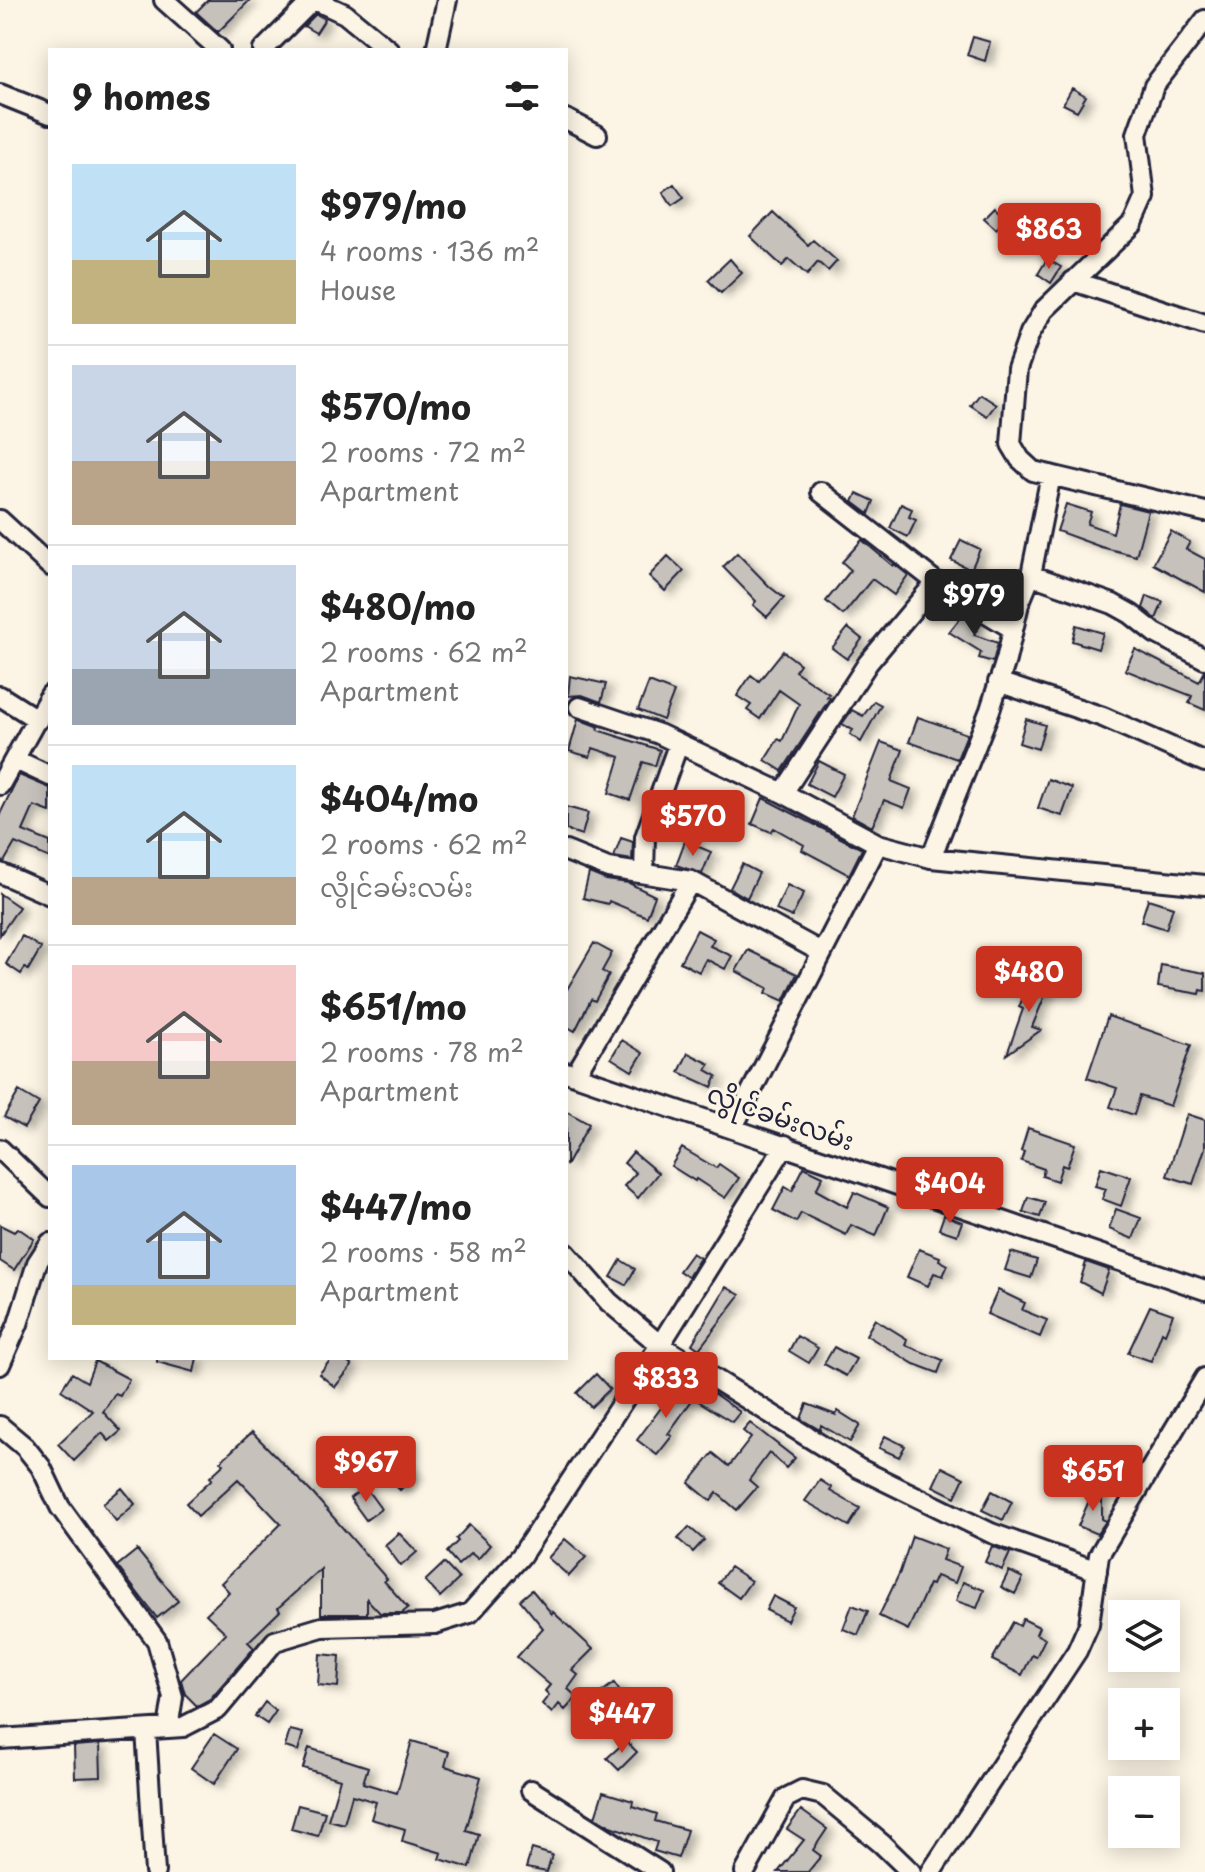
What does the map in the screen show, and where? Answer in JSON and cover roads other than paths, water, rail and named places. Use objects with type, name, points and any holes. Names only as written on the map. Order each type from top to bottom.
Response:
[{"type":"street","points":[[164,0],[218,48]]},
{"type":"street","points":[[265,48],[314,0],[345,14],[387,48]]},
{"type":"street","points":[[436,48],[447,0]]},
{"type":"street","points":[[1205,20],[1154,86],[1137,134],[1145,197],[1133,224],[1044,310],[1030,333],[1017,369],[1011,444],[1020,459],[1033,471],[1205,512]]},
{"type":"street","points":[[0,94],[48,113]]},
{"type":"street","points":[[568,120],[597,135]]},
{"type":"street","points":[[1073,281],[1205,324]]},
{"type":"street","points":[[931,858],[998,682],[1019,604],[1031,575],[1051,475]]},
{"type":"street","points":[[821,492],[936,582],[1013,629]]},
{"type":"street","points":[[0,520],[48,564]]},
{"type":"street","points":[[1031,575],[1113,604],[1155,633],[1205,659]]},
{"type":"street","points":[[783,793],[868,663],[936,582]]},
{"type":"street","points":[[998,682],[1103,717],[1205,762]]},
{"type":"street","points":[[0,696],[38,720]]},
{"type":"street","points":[[0,785],[48,699]]},
{"type":"street","points":[[579,707],[659,734],[783,793],[878,844],[931,858],[1205,885]]},
{"type":"street","points":[[644,872],[645,837],[678,745]]},
{"type":"street","points":[[16,760],[48,775]]},
{"type":"street","points":[[733,1127],[878,844]]},
{"type":"street","points":[[568,852],[608,868],[691,881],[821,952]]},
{"type":"street","points":[[0,873],[48,894]]},
{"type":"street","points":[[570,1073],[691,881]]},
{"type":"street","name":"လွိုင်ခမ်းလမ်း","points":[[570,1073],[1205,1290]]},
{"type":"street","points":[[0,1739],[183,1727],[218,1709],[275,1641],[322,1627],[435,1624],[470,1613],[521,1556],[660,1345],[785,1145]]},
{"type":"street","points":[[0,1149],[48,1195]]},
{"type":"street","points":[[0,1365],[18,1324],[37,1263],[48,1246]]},
{"type":"street","points":[[568,1255],[609,1302],[660,1345],[858,1468],[991,1533],[1097,1571]]},
{"type":"street","points":[[931,1872],[1077,1651],[1089,1624],[1099,1555],[1205,1378]]},
{"type":"street","points":[[0,1426],[25,1447],[41,1467],[60,1507],[157,1641],[173,1697],[168,1728]]},
{"type":"street","points":[[146,1730],[155,1872]]},
{"type":"street","points":[[531,1790],[660,1872]]},
{"type":"street","points":[[745,1872],[786,1798],[802,1790],[823,1795],[911,1872]]}]
